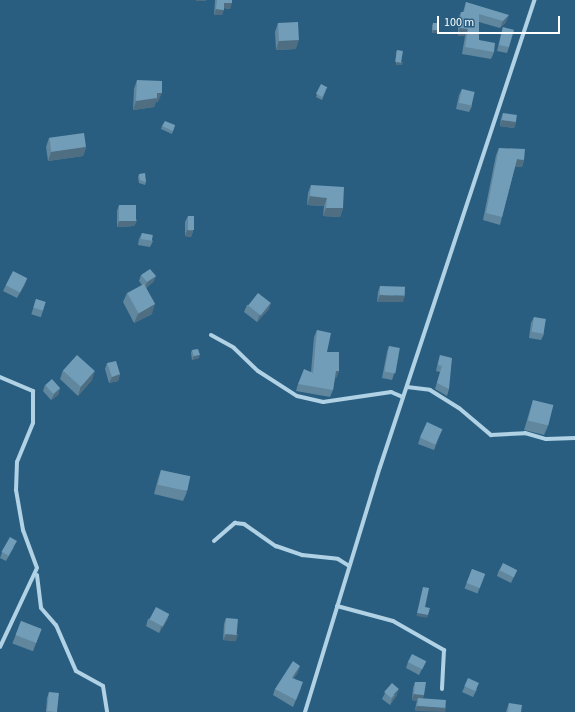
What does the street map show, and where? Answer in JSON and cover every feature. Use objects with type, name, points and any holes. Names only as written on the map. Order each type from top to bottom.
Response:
[{"type":"street","points":[[305,712],[349,566],[403,396],[534,0]]},
{"type":"street","points":[[211,335],[234,348],[258,371],[297,396],[323,402],[391,392],[403,396]]},
{"type":"street","points":[[0,377],[33,392],[34,423],[17,462],[16,490],[23,530],[37,568],[41,608],[56,626],[76,671],[103,686],[107,712]]},
{"type":"street","points":[[407,387],[430,390],[459,408],[491,435],[525,433],[546,439],[575,438]]},
{"type":"street","points":[[214,541],[235,523],[244,524],[276,546],[302,555],[338,559],[349,566]]},
{"type":"street","points":[[0,647],[37,568]]},
{"type":"street","points":[[337,606],[394,621],[444,650],[446,657],[442,690]]},
{"type":"building","points":[[217,0],[232,0],[232,3],[224,3],[224,10],[216,9]]},
{"type":"building","points":[[466,2],[509,15],[503,21],[479,14],[479,40],[495,43],[494,52],[465,47],[468,29],[460,28],[461,12],[464,12]]},
{"type":"building","points":[[298,22],[299,40],[279,41],[278,23]]},
{"type":"building","points":[[433,23],[439,23],[439,30],[433,30]]},
{"type":"building","points":[[503,27],[514,30],[509,47],[499,45]]},
{"type":"building","points":[[397,50],[403,51],[401,63],[395,62]]},
{"type":"building","points":[[137,80],[162,81],[162,93],[157,93],[157,98],[136,101]]},
{"type":"building","points":[[321,84],[327,87],[322,97],[316,94]]},
{"type":"building","points":[[462,89],[475,92],[472,106],[459,103]]},
{"type":"building","points":[[503,113],[517,115],[516,122],[502,120]]},
{"type":"building","points":[[165,121],[175,125],[173,131],[162,126]]},
{"type":"building","points":[[84,133],[86,147],[51,152],[49,138]]},
{"type":"building","points":[[499,148],[525,149],[524,160],[517,159],[502,217],[486,213]]},
{"type":"building","points":[[145,173],[146,182],[140,180],[139,174]]},
{"type":"building","points":[[311,185],[344,187],[343,208],[326,208],[327,198],[310,196]]},
{"type":"building","points":[[119,205],[136,205],[136,221],[119,221]]},
{"type":"building","points":[[188,216],[194,216],[194,230],[188,230]]},
{"type":"building","points":[[142,233],[153,235],[152,241],[141,239]]},
{"type":"building","points":[[150,269],[156,276],[147,282],[141,275]]},
{"type":"building","points":[[13,271],[27,278],[20,293],[6,285]]},
{"type":"building","points":[[144,284],[155,304],[139,313],[127,293]]},
{"type":"building","points":[[380,286],[405,287],[405,296],[380,295]]},
{"type":"building","points":[[258,293],[271,303],[261,315],[248,306]]},
{"type":"building","points":[[36,299],[46,302],[43,311],[33,308]]},
{"type":"building","points":[[534,317],[546,319],[544,334],[532,332]]},
{"type":"building","points":[[317,330],[331,333],[327,352],[339,352],[339,371],[336,371],[333,390],[298,384],[304,369],[313,373]]},
{"type":"building","points":[[389,346],[400,348],[395,374],[384,372]]},
{"type":"building","points":[[198,349],[200,355],[194,356],[192,350]]},
{"type":"building","points":[[77,355],[95,371],[81,387],[63,371]]},
{"type":"building","points":[[440,355],[452,358],[449,389],[437,383],[442,366],[438,365]]},
{"type":"building","points":[[116,361],[120,374],[112,377],[107,363]]},
{"type":"building","points":[[52,379],[60,388],[53,394],[45,385]]},
{"type":"building","points":[[533,400],[553,405],[548,425],[528,420]]},
{"type":"building","points":[[427,422],[442,429],[435,445],[420,437]]},
{"type":"building","points":[[161,470],[190,476],[187,491],[158,485]]},
{"type":"building","points":[[10,537],[17,541],[8,556],[2,552]]},
{"type":"building","points":[[503,563],[517,570],[514,577],[499,570]]},
{"type":"building","points":[[472,569],[485,574],[480,588],[467,583]]},
{"type":"building","points":[[423,587],[429,588],[425,607],[430,608],[428,615],[417,613]]},
{"type":"building","points":[[156,607],[169,614],[163,626],[149,619]]},
{"type":"building","points":[[226,618],[238,619],[237,635],[225,634]]},
{"type":"building","points":[[21,621],[42,629],[36,643],[16,635]]},
{"type":"building","points":[[412,654],[426,661],[422,669],[408,662]]},
{"type":"building","points":[[293,661],[300,666],[292,678],[303,682],[296,700],[275,689]]},
{"type":"building","points":[[468,678],[479,683],[475,691],[464,686]]},
{"type":"building","points":[[415,682],[426,682],[424,695],[414,694]]},
{"type":"building","points":[[392,683],[399,689],[391,698],[384,692]]},
{"type":"building","points":[[49,692],[59,693],[57,712],[47,711]]},
{"type":"building","points":[[418,698],[446,700],[445,708],[417,706]]},
{"type":"building","points":[[509,703],[522,705],[521,712],[508,712]]}]
